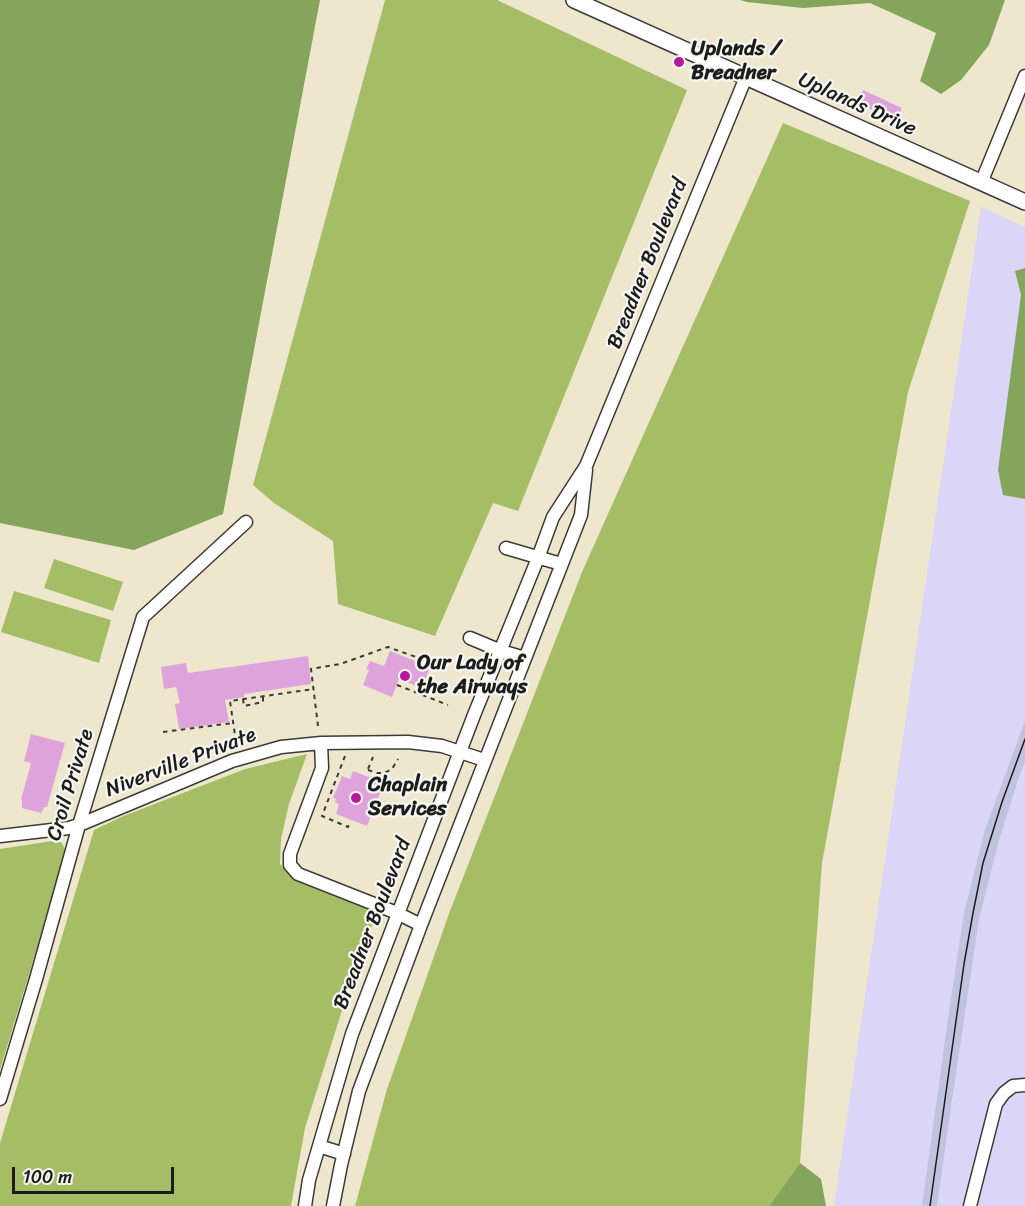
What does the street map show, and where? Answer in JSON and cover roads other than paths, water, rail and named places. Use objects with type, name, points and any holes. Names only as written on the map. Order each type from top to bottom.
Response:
[{"type":"main road","name":"Uplands Drive","points":[[574,0],[1025,202]]},
{"type":"street","points":[[981,183],[1025,76]]},
{"type":"street","name":"Breadner Boulevard","points":[[305,1206],[309,1180],[352,1034],[474,715],[553,518],[586,466],[746,78]]},
{"type":"street","name":"Breadner Boulevard","points":[[333,1206],[359,1091],[484,760],[581,515],[586,466]]},
{"type":"street","name":"Croil Private","points":[[0,1099],[79,825],[143,617],[246,522]]},
{"type":"street","points":[[506,548],[561,564]]},
{"type":"street","points":[[470,638],[525,658]]},
{"type":"street","name":"Niverville Private","points":[[0,836],[59,830],[79,825],[232,761],[281,747],[321,743],[408,742],[441,746],[484,760]]},
{"type":"street","points":[[321,743],[322,768],[290,854],[290,865],[298,874],[421,925]]},
{"type":"street","points":[[970,1206],[996,1104],[1012,1086],[1025,1085]]},
{"type":"street","points":[[319,1146],[344,1154]]},
{"type":"tram line","points":[[930,1206],[964,964],[983,863],[1025,739]]},
{"type":"place","name":"Uplands / Breadner","points":[[679,62]]},
{"type":"place","name":"Our Lady of the Airways","points":[[405,676]]},
{"type":"place","name":"Chaplain Services","points":[[356,798]]}]
